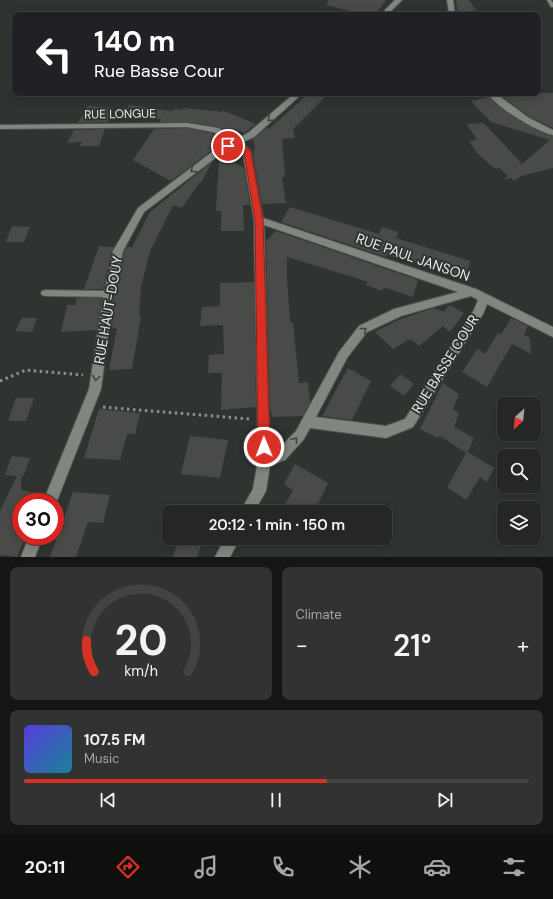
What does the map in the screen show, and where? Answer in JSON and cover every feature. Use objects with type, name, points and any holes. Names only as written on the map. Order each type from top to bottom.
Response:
[{"type":"street","points":[[386,12],[399,0]]},
{"type":"street","points":[[450,0],[452,12]]},
{"type":"street","name":"RUE HAUT-DOUY","points":[[54,493],[95,389],[108,294],[118,251],[141,210],[219,151],[250,136],[296,96]]},
{"type":"street","points":[[493,96],[526,120],[553,133]]},
{"type":"street","name":"RUE LONGUE","points":[[0,127],[187,125],[215,130],[238,142]]},
{"type":"street","points":[[238,142],[248,152],[259,220],[264,460],[259,491],[251,505]]},
{"type":"street","name":"RUE PAUL JANSON","points":[[259,220],[472,292],[553,332]]},
{"type":"street","name":"RUE BASSE COUR","points":[[264,460],[281,456],[300,435],[343,355],[363,329],[398,312],[472,292]]},
{"type":"street","name":"RUE BASSE COUR","points":[[307,422],[386,432],[409,423],[479,311],[484,297]]},
{"type":"street","points":[[28,557],[33,545]]},
{"type":"street","points":[[222,557],[229,545]]},
{"type":"lane","points":[[549,0],[553,6]]},
{"type":"lane","points":[[45,293],[108,294]]},
{"type":"path","points":[[0,381],[26,370],[96,376]]},
{"type":"path","points":[[88,406],[264,420]]},
{"type":"building","points":[[328,0],[386,0],[377,12],[355,12],[327,5]]},
{"type":"building","points":[[456,0],[469,0],[477,12],[458,12]]},
{"type":"building","points":[[541,93],[553,93],[553,128],[530,117],[501,96],[541,96]]},
{"type":"building","points":[[306,96],[326,96],[293,129],[295,138],[282,139],[285,177],[282,177],[286,203],[262,204],[253,154],[255,147],[253,139],[266,128],[269,129]]},
{"type":"building","points":[[489,97],[517,119],[536,130],[553,136],[553,168],[521,176],[514,181],[511,178],[503,180],[508,176],[500,168],[495,169],[477,153],[469,141],[477,140],[467,124],[484,123],[522,164],[550,140],[491,122],[471,101]]},
{"type":"building","points":[[129,105],[173,111],[174,109],[183,110],[184,108],[222,112],[222,110],[256,124],[244,133],[235,129],[230,133],[218,127],[187,122],[159,122],[161,119],[121,119]]},
{"type":"building","points":[[88,106],[113,108],[108,122],[78,123]]},
{"type":"building","points":[[187,128],[212,133],[222,139],[209,148],[212,150],[171,181],[133,160],[154,129]]},
{"type":"building","points":[[105,129],[99,146],[80,146],[82,142],[67,143],[74,130]]},
{"type":"building","points":[[222,155],[244,168],[250,205],[243,205],[244,231],[221,231],[221,211],[216,211],[219,157]]},
{"type":"building","points":[[212,162],[201,183],[200,182],[182,208],[173,205],[150,251],[141,287],[139,316],[141,316],[132,369],[109,370],[117,328],[110,329],[114,298],[124,252],[127,247],[132,247],[150,212]]},
{"type":"building","points":[[290,207],[379,234],[382,227],[398,232],[396,238],[470,261],[466,277],[387,255],[386,257],[281,222]]},
{"type":"building","points":[[12,226],[30,227],[24,242],[6,242]]},
{"type":"building","points":[[276,231],[418,280],[413,297],[383,287],[382,291],[366,285],[368,282],[287,257],[290,322],[293,323],[299,383],[308,382],[310,403],[303,416],[272,417],[270,407],[266,241]]},
{"type":"building","points":[[99,246],[114,247],[103,289],[84,289]]},
{"type":"building","points":[[254,282],[256,407],[221,410],[222,373],[208,373],[209,355],[224,354],[223,325],[200,326],[202,307],[220,306],[220,283]]},
{"type":"building","points":[[77,298],[101,298],[97,330],[61,332],[67,305],[75,305]]},
{"type":"building","points":[[450,305],[464,313],[450,332],[443,326],[419,346],[410,339],[393,349],[375,332],[398,320],[434,308],[444,312]]},
{"type":"building","points":[[22,318],[37,318],[32,332],[15,331]]},
{"type":"building","points":[[511,318],[528,326],[524,335],[530,338],[531,354],[512,344],[487,387],[462,372],[477,349],[485,354],[498,333],[501,335]]},
{"type":"building","points":[[348,368],[371,381],[352,420],[322,416]]},
{"type":"building","points":[[400,374],[414,384],[404,396],[390,386]]},
{"type":"building","points":[[443,383],[459,394],[453,409],[459,413],[454,427],[474,438],[468,452],[494,468],[487,482],[480,477],[466,500],[447,487],[466,453],[440,436],[438,438],[420,429]]},
{"type":"building","points":[[16,398],[34,398],[26,421],[8,421]]},
{"type":"building","points":[[99,409],[140,413],[135,434],[127,434],[120,460],[84,458]]},
{"type":"building","points":[[190,436],[228,440],[220,478],[181,474]]},
{"type":"building","points":[[12,456],[30,458],[23,477],[21,476],[21,490],[35,493],[12,493],[12,545],[22,545],[17,557],[0,555],[0,511],[17,476],[5,475]]},
{"type":"building","points":[[295,464],[328,483],[318,504],[316,503],[315,505],[285,505],[293,490],[284,484]]},
{"type":"building","points":[[73,492],[110,495],[103,523],[88,522],[76,557],[50,557],[54,545],[64,545],[64,517]]},
{"type":"building","points":[[177,545],[201,545],[197,557],[173,557]]},
{"type":"route","points":[[228,146],[238,142],[248,152],[259,220],[264,447]]}]
